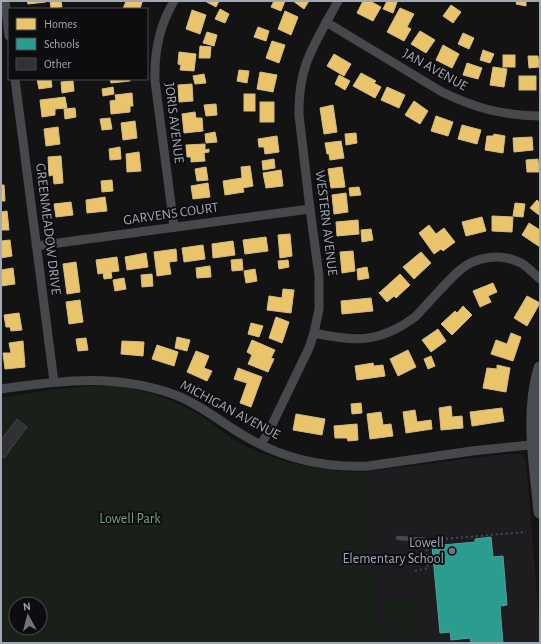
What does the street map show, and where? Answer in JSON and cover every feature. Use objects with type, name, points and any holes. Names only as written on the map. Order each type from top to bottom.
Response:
[{"type":"street","points":[[4,1],[8,29]]},
{"type":"street","name":"JORIS AVENUE","points":[[174,1],[161,28],[154,61],[155,81],[174,227]]},
{"type":"street","name":"WESTERN AVENUE","points":[[261,444],[269,431],[309,348],[319,310],[320,288],[299,115],[299,102],[304,67],[315,40],[338,1]]},
{"type":"street","name":"JAN AVENUE","points":[[326,22],[442,92],[461,101],[500,113],[540,116]]},
{"type":"street","name":"GREENMEADOW DRIVE","points":[[15,80],[54,382]]},
{"type":"street","name":"GARVENS COURT","points":[[36,246],[310,209]]},
{"type":"street","points":[[314,332],[351,340],[382,336],[407,323],[415,317],[460,270],[473,262],[488,257],[509,259],[521,263],[540,279]]},
{"type":"street","points":[[540,368],[533,406],[537,444],[540,512]]},
{"type":"street","name":"MICHIGAN AVENUE","points":[[1,389],[54,382],[111,380],[146,386],[190,402],[214,415],[242,435],[261,444],[307,462],[325,465],[355,466],[537,444]]},
{"type":"lane","points":[[398,538],[426,540]]},
{"type":"path","points":[[415,572],[428,568],[426,540],[526,532]]},
{"type":"shaded area","name":"Lowell Elementary School","points":[[504,454],[521,454],[525,458],[526,462],[540,643],[381,643],[362,472]]},
{"type":"green space","name":"Lowell Park","points":[[106,385],[129,388],[163,397],[185,407],[202,417],[229,437],[255,451],[285,461],[315,468],[362,472],[381,643],[1,643],[1,398],[55,389]]},
{"type":"green space","points":[[418,596],[421,634],[389,638],[385,599]]},
{"type":"building: Homes","points":[[27,1],[45,1],[46,2],[28,4]]},
{"type":"building: Homes","points":[[50,1],[61,1],[62,7],[51,8]]},
{"type":"building: Homes","points":[[126,1],[142,2],[140,8],[123,8]]},
{"type":"building: Homes","points":[[205,1],[219,1],[216,7]]},
{"type":"building: Homes","points":[[274,1],[285,1],[281,11],[271,7]]},
{"type":"building: Homes","points":[[293,1],[309,1],[304,9]]},
{"type":"building: Homes","points":[[363,1],[370,1],[381,7],[373,21],[357,13]]},
{"type":"building: Homes","points":[[387,1],[397,2],[393,13],[383,9]]},
{"type":"building: Homes","points":[[517,1],[526,1],[526,6],[516,4]]},
{"type":"building: Homes","points":[[451,5],[461,12],[453,23],[443,16]]},
{"type":"building: Homes","points":[[400,8],[414,14],[407,27],[411,29],[404,41],[387,32]]},
{"type":"building: Homes","points":[[220,9],[229,14],[225,23],[215,19]]},
{"type":"building: Homes","points":[[192,10],[206,15],[200,34],[186,29]]},
{"type":"building: Homes","points":[[285,11],[298,17],[291,35],[278,29]]},
{"type":"building: Homes","points":[[258,27],[269,31],[266,41],[254,37]]},
{"type":"building: Homes","points":[[420,31],[435,40],[426,53],[411,44]]},
{"type":"building: Homes","points":[[207,32],[217,35],[214,46],[203,43]]},
{"type":"building: Homes","points":[[463,33],[474,38],[469,49],[458,44]]},
{"type":"building: Homes","points":[[272,41],[285,45],[279,63],[266,58]]},
{"type":"building: Homes","points":[[443,45],[459,54],[452,68],[436,60]]},
{"type":"building: Homes","points":[[200,46],[211,47],[210,58],[199,58]]},
{"type":"building: Homes","points":[[483,50],[494,54],[490,63],[480,60]]},
{"type":"building: Homes","points":[[179,52],[196,54],[194,71],[180,70],[181,65],[178,64]]},
{"type":"building: Homes","points":[[334,54],[351,64],[344,76],[327,66]]},
{"type":"building: Homes","points":[[503,55],[515,55],[515,67],[503,67]]},
{"type":"building: Homes","points":[[528,56],[538,56],[539,67],[529,68]]},
{"type":"building: Homes","points":[[467,63],[482,68],[478,79],[463,75]]},
{"type":"building: Homes","points":[[493,67],[507,69],[504,87],[490,85]]},
{"type":"building: Homes","points":[[239,70],[249,71],[247,83],[237,81]]},
{"type":"building: Homes","points":[[260,72],[277,75],[273,92],[257,89]]},
{"type":"building: Homes","points":[[361,73],[376,81],[374,83],[381,87],[375,98],[353,86]]},
{"type":"building: Homes","points":[[204,74],[206,83],[195,84],[193,76]]},
{"type":"building: Homes","points":[[339,75],[350,81],[345,90],[335,84]]},
{"type":"building: Homes","points":[[519,76],[536,76],[536,90],[519,90]]},
{"type":"building: Homes","points":[[37,80],[51,80],[52,87],[39,89]]},
{"type":"building: Homes","points":[[110,80],[130,80],[130,81],[111,83]]},
{"type":"building: Homes","points":[[73,81],[74,91],[62,93],[61,82]]},
{"type":"building: Homes","points":[[192,84],[193,101],[179,102],[178,85]]},
{"type":"building: Homes","points":[[113,87],[114,94],[103,96],[102,89]]},
{"type":"building: Homes","points":[[387,87],[405,95],[399,108],[381,100]]},
{"type":"building: Homes","points":[[132,93],[133,106],[130,106],[130,112],[111,114],[110,101],[116,100],[115,95]]},
{"type":"building: Homes","points":[[244,94],[255,94],[255,111],[244,111]]},
{"type":"building: Homes","points":[[65,97],[67,108],[55,109],[55,115],[42,117],[40,100]]},
{"type":"building: Homes","points":[[414,101],[428,111],[420,124],[405,115]]},
{"type":"building: Homes","points":[[260,102],[274,102],[274,122],[260,122]]},
{"type":"building: Homes","points":[[216,104],[217,115],[206,116],[204,105]]},
{"type":"building: Homes","points":[[333,105],[337,132],[324,134],[320,108]]},
{"type":"building: Homes","points":[[75,108],[76,117],[65,119],[64,109]]},
{"type":"building: Homes","points":[[195,112],[196,118],[202,118],[203,131],[184,133],[182,114]]},
{"type":"building: Homes","points":[[436,116],[453,122],[448,136],[431,131]]},
{"type":"building: Homes","points":[[110,118],[112,129],[102,130],[100,119]]},
{"type":"building: Homes","points":[[135,121],[137,138],[123,140],[121,123]]},
{"type":"building: Homes","points":[[462,125],[481,130],[477,144],[458,139]]},
{"type":"building: Homes","points":[[58,127],[60,144],[46,146],[44,129]]},
{"type":"building: Homes","points":[[215,132],[217,142],[206,143],[205,134]]},
{"type":"building: Homes","points":[[356,133],[357,143],[346,145],[345,134]]},
{"type":"building: Homes","points":[[494,134],[505,136],[503,153],[485,150],[487,136],[493,136]]},
{"type":"building: Homes","points":[[277,136],[279,152],[265,154],[264,147],[259,147],[258,139]]},
{"type":"building: Homes","points":[[532,137],[533,150],[514,152],[513,138]]},
{"type":"building: Homes","points":[[341,141],[344,158],[330,160],[325,143]]},
{"type":"building: Homes","points":[[205,144],[205,150],[209,149],[209,152],[204,153],[205,161],[191,162],[191,157],[187,157],[186,145]]},
{"type":"building: Homes","points":[[120,147],[121,159],[110,160],[109,149]]},
{"type":"building: Homes","points":[[139,152],[141,171],[127,172],[126,154]]},
{"type":"building: Homes","points":[[61,156],[63,183],[54,184],[53,175],[49,176],[48,157]]},
{"type":"building: Homes","points":[[274,159],[275,168],[263,170],[262,161]]},
{"type":"building: Homes","points":[[538,159],[539,172],[527,172],[526,160]]},
{"type":"building: Homes","points":[[250,166],[253,186],[243,188],[244,192],[225,195],[223,181],[242,178],[241,167]]},
{"type":"building: Homes","points":[[206,167],[208,180],[197,181],[195,169]]},
{"type":"building: Homes","points":[[342,167],[345,187],[331,188],[328,169]]},
{"type":"building: Homes","points":[[281,170],[283,186],[266,188],[263,173]]},
{"type":"building: Homes","points":[[112,180],[113,191],[102,192],[101,181]]},
{"type":"building: Homes","points":[[208,183],[210,197],[193,199],[191,186]]},
{"type":"building: Homes","points":[[1,185],[4,185],[5,201],[1,201]]},
{"type":"building: Homes","points":[[359,187],[361,195],[350,196],[349,188]]},
{"type":"building: Homes","points":[[346,193],[348,212],[334,214],[332,195]]},
{"type":"building: Homes","points":[[105,197],[107,211],[87,213],[86,200]]},
{"type":"building: Homes","points":[[537,200],[540,203],[539,215],[530,208]]},
{"type":"building: Homes","points":[[71,202],[73,215],[56,217],[54,204]]},
{"type":"building: Homes","points":[[515,203],[525,204],[523,217],[513,216]]},
{"type":"building: Homes","points":[[7,211],[9,230],[1,230],[1,212]]},
{"type":"building: Homes","points":[[492,216],[513,217],[512,232],[492,231]]},
{"type":"building: Homes","points":[[482,217],[486,231],[466,236],[462,222]]},
{"type":"building: Homes","points":[[358,220],[359,234],[337,236],[336,222]]},
{"type":"building: Homes","points":[[529,223],[540,230],[540,247],[522,235]]},
{"type":"building: Homes","points":[[429,225],[436,234],[444,228],[455,242],[443,251],[441,249],[434,254],[419,233]]},
{"type":"building: Homes","points":[[371,229],[373,240],[362,242],[361,230]]},
{"type":"building: Homes","points":[[290,234],[292,256],[280,258],[278,235]]},
{"type":"building: Homes","points":[[266,237],[268,251],[245,254],[243,240]]},
{"type":"building: Homes","points":[[10,240],[12,256],[1,258],[1,241]]},
{"type":"building: Homes","points":[[233,241],[235,255],[213,258],[212,244]]},
{"type":"building: Homes","points":[[203,245],[205,259],[184,262],[182,248]]},
{"type":"building: Homes","points":[[176,249],[177,261],[169,262],[171,274],[157,276],[154,252]]},
{"type":"building: Homes","points":[[353,251],[355,271],[342,273],[340,252]]},
{"type":"building: Homes","points":[[421,252],[431,263],[414,279],[403,267]]},
{"type":"building: Homes","points":[[146,253],[148,267],[127,270],[125,257]]},
{"type":"building: Homes","points":[[117,257],[119,271],[111,272],[112,278],[104,279],[103,273],[98,274],[96,260]]},
{"type":"building: Homes","points":[[242,259],[243,270],[232,271],[231,260]]},
{"type":"building: Homes","points":[[288,260],[289,267],[279,269],[278,261]]},
{"type":"building: Homes","points":[[76,262],[80,292],[67,294],[63,264]]},
{"type":"building: Homes","points":[[210,266],[211,277],[197,278],[196,268]]},
{"type":"building: Homes","points":[[367,267],[369,278],[358,280],[357,269]]},
{"type":"building: Homes","points":[[13,268],[15,284],[1,286],[1,270]]},
{"type":"building: Homes","points":[[255,269],[257,281],[246,283],[244,271]]},
{"type":"building: Homes","points":[[152,274],[153,286],[142,287],[141,275]]},
{"type":"building: Homes","points":[[400,274],[410,285],[396,298],[394,296],[387,302],[379,293]]},
{"type":"building: Homes","points":[[124,278],[126,289],[115,291],[113,280]]},
{"type":"building: Homes","points":[[493,283],[497,292],[488,296],[491,302],[480,307],[473,291]]},
{"type":"building: Homes","points":[[283,289],[294,290],[291,313],[267,310],[269,296],[282,298]]},
{"type":"building: Homes","points":[[527,296],[540,303],[527,326],[514,318]]},
{"type":"building: Homes","points":[[371,298],[373,311],[342,314],[341,301]]},
{"type":"building: Homes","points":[[80,300],[83,322],[69,324],[66,302]]},
{"type":"building: Homes","points":[[463,306],[472,315],[452,335],[441,324],[455,311],[457,313]]},
{"type":"building: Homes","points":[[19,313],[22,330],[11,331],[10,327],[6,327],[4,315]]},
{"type":"building: Homes","points":[[276,317],[289,322],[282,343],[269,338]]},
{"type":"building: Homes","points":[[251,323],[263,326],[259,337],[248,334]]},
{"type":"building: Homes","points":[[438,329],[446,341],[431,352],[422,340]]},
{"type":"building: Homes","points":[[511,333],[521,337],[513,361],[491,354],[496,340],[507,344]]},
{"type":"building: Homes","points":[[177,337],[190,340],[187,351],[175,348]]},
{"type":"building: Homes","points":[[86,338],[88,350],[78,351],[76,339]]},
{"type":"building: Homes","points":[[252,340],[275,350],[271,358],[274,359],[268,372],[248,364],[252,355],[247,352]]},
{"type":"building: Homes","points":[[23,341],[25,367],[5,369],[3,353],[11,353],[9,343]]},
{"type":"building: Homes","points":[[122,341],[144,342],[143,356],[121,354]]},
{"type":"building: Homes","points":[[157,345],[178,352],[174,366],[152,359]]},
{"type":"building: Homes","points":[[408,350],[416,367],[398,376],[390,359]]},
{"type":"building: Homes","points":[[196,351],[209,356],[204,368],[212,371],[207,381],[187,372]]},
{"type":"building: Homes","points":[[431,356],[435,366],[428,369],[424,359]]},
{"type":"building: Homes","points":[[373,363],[374,366],[383,365],[385,376],[357,380],[355,366]]},
{"type":"building: Homes","points":[[497,365],[510,368],[506,392],[483,388],[487,368],[497,369]]},
{"type":"building: Homes","points":[[238,368],[262,377],[251,407],[240,403],[247,383],[234,379]]},
{"type":"building: Homes","points":[[361,403],[362,413],[352,414],[351,404]]},
{"type":"building: Homes","points":[[451,406],[452,417],[462,416],[463,428],[441,430],[439,408]]},
{"type":"building: Homes","points":[[502,408],[504,421],[472,426],[470,412]]},
{"type":"building: Homes","points":[[415,410],[417,422],[431,420],[432,429],[406,433],[403,412]]},
{"type":"building: Homes","points":[[381,412],[383,425],[391,424],[393,436],[370,439],[367,414]]},
{"type":"building: Homes","points":[[296,414],[325,419],[322,435],[293,430]]},
{"type":"building: Homes","points":[[357,424],[358,440],[348,441],[347,438],[335,438],[334,426]]},
{"type":"building: Schools","points":[[491,537],[493,557],[503,556],[507,605],[500,606],[503,643],[471,643],[470,638],[451,640],[450,632],[440,633],[432,546],[475,542],[475,539]]},
{"type":"building: Other","points":[[17,419],[27,427],[4,458],[1,456],[1,440]]},
{"type":"place","name":"Lowell Elementary School","points":[[452,551]]}]
